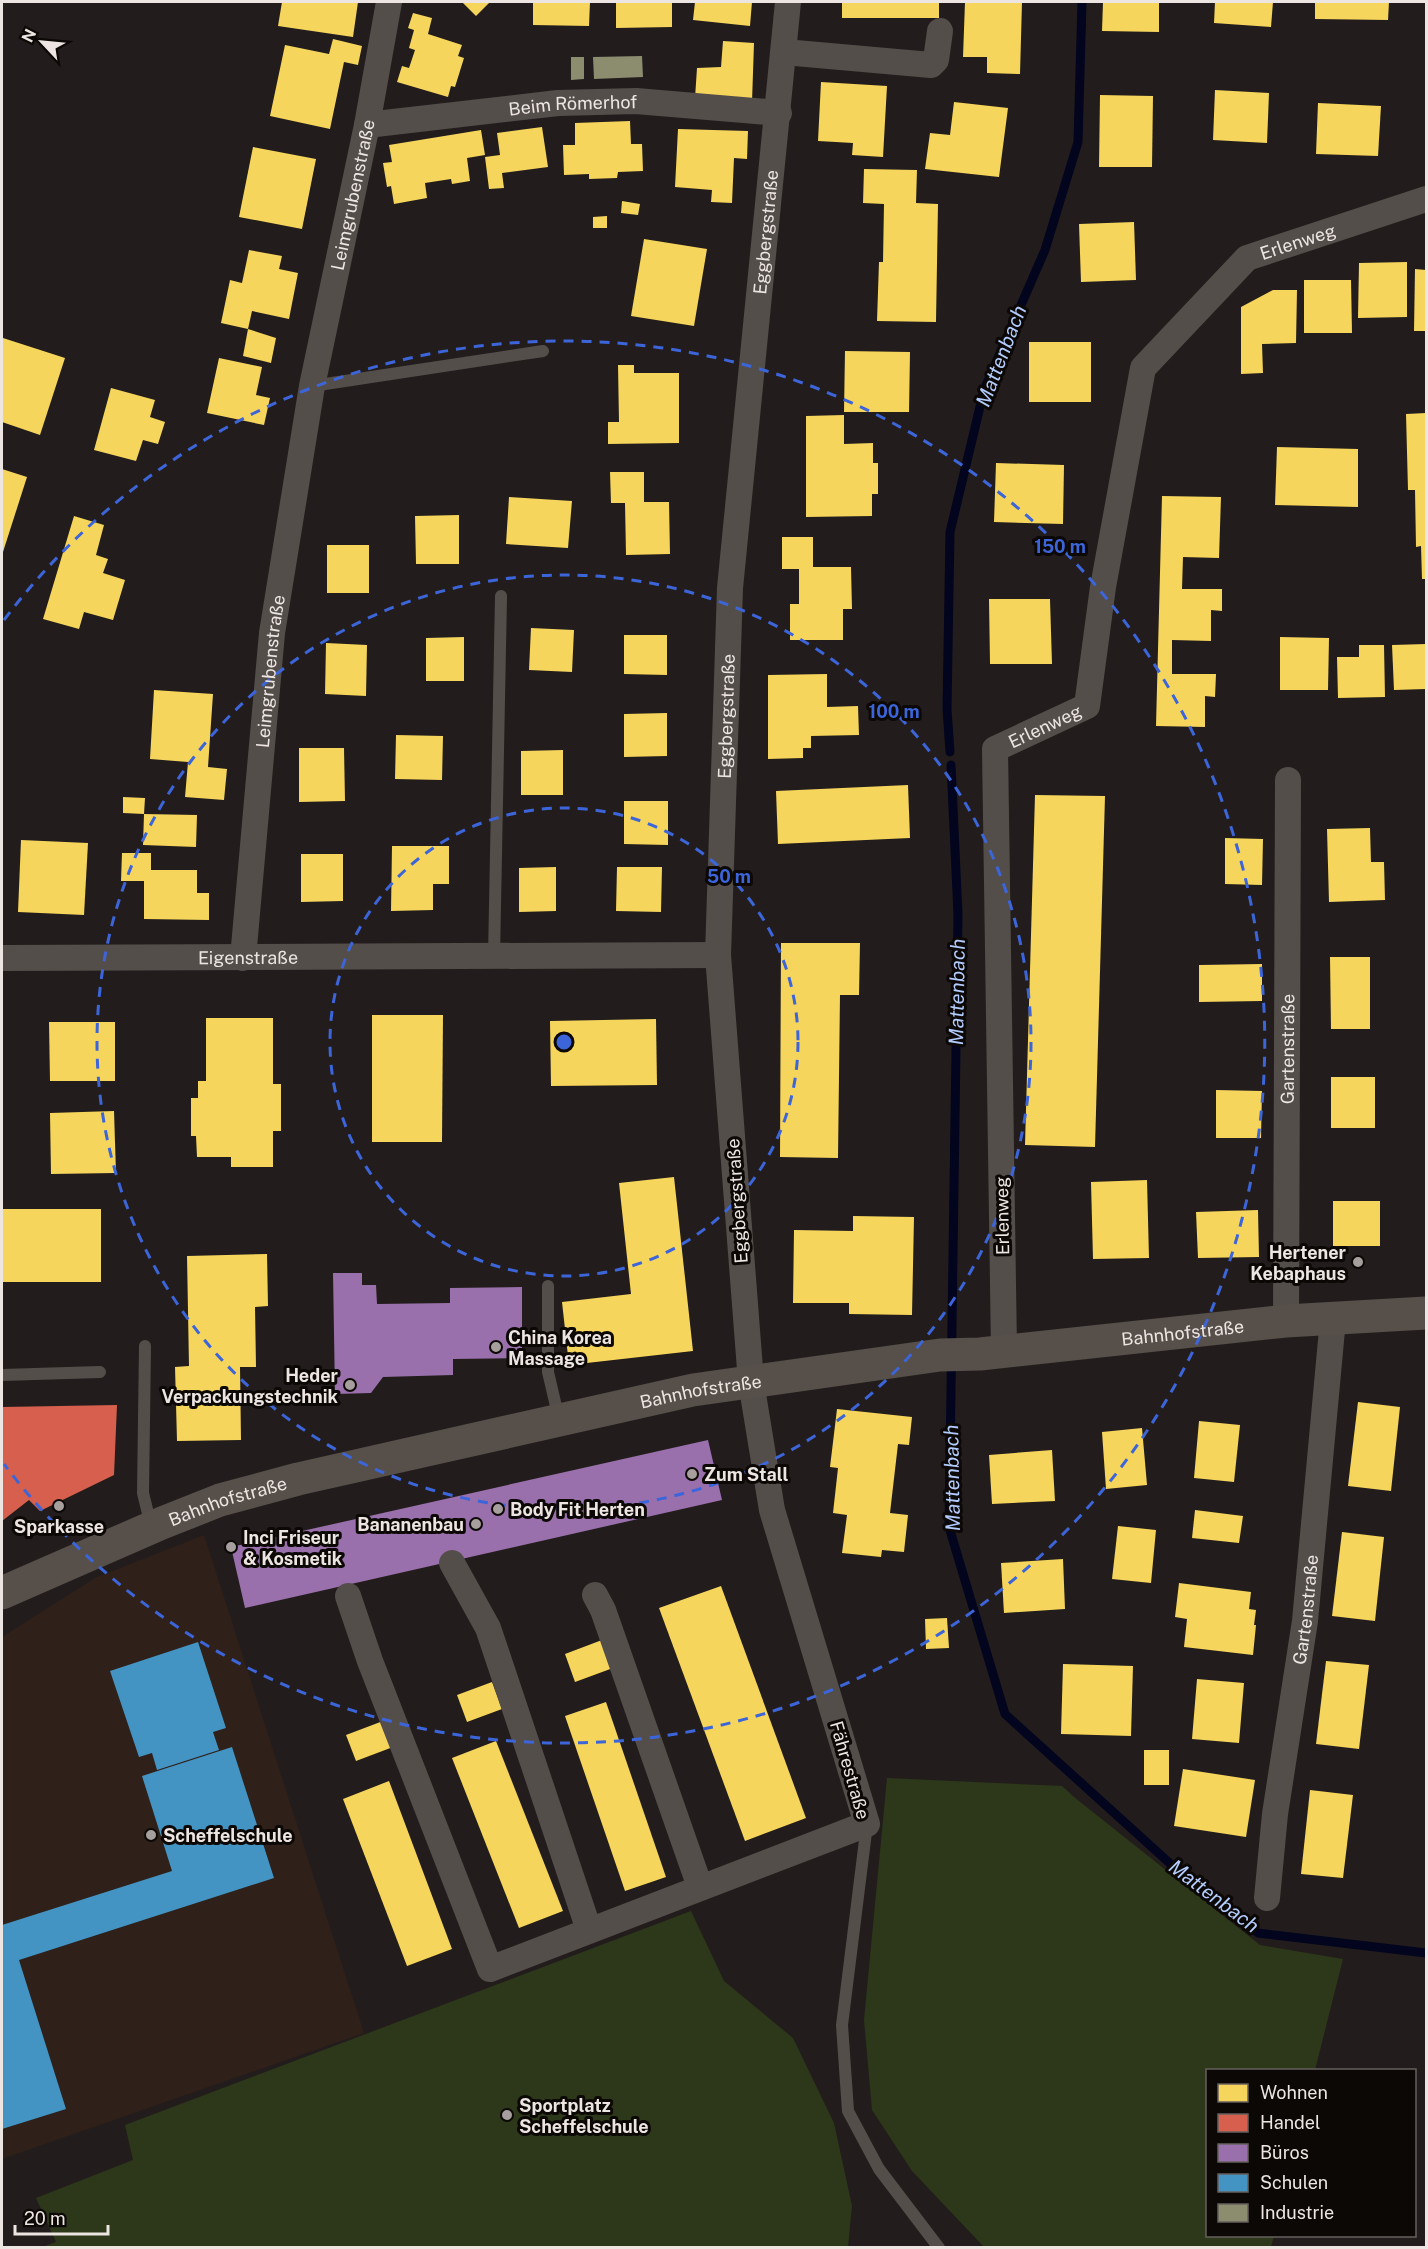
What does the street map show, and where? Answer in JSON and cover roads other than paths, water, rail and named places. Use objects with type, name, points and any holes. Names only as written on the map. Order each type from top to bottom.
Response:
[{"type":"street","name":"Leimgrubenstraße","points":[[243,958],[272,633],[312,386],[367,125],[389,2]]},
{"type":"street","name":"Eggbergstraße","points":[[751,1382],[718,955],[730,588],[779,113],[788,2]]},
{"type":"street","points":[[784,52],[931,65],[936,60],[940,31]]},
{"type":"street","name":"Beim Römerhof","points":[[367,125],[558,103],[625,101],[779,113]]},
{"type":"street","name":"Erlenweg","points":[[992,1352],[995,749],[1087,706],[1103,587],[1143,368],[1247,258],[1426,199]]},
{"type":"street","name":"Gartenstraße","points":[[1286,1321],[1288,780]]},
{"type":"street","name":"Eigenstraße","points":[[2,958],[718,955]]},
{"type":"street","name":"Bahnhofstraße","points":[[2,1593],[151,1527],[220,1500],[297,1479],[693,1390],[940,1355],[992,1352],[1286,1321],[1426,1313]]},
{"type":"street","name":"Gartenstraße","points":[[1268,1898],[1275,1814],[1305,1621],[1333,1319]]},
{"type":"street","name":"Fährestraße","points":[[751,1382],[772,1510],[867,1824]]},
{"type":"street","points":[[452,1563],[488,1628],[589,1930]]},
{"type":"street","points":[[595,1595],[603,1610],[700,1887]]},
{"type":"street","points":[[348,1596],[375,1672],[490,1969],[867,1824]]},
{"type":"lane","points":[[312,386],[543,351]]},
{"type":"lane","points":[[494,957],[501,596]]},
{"type":"lane","points":[[548,1286],[548,1372],[559,1420]]},
{"type":"lane","points":[[145,1346],[143,1493],[151,1527]]},
{"type":"lane","points":[[2,1375],[100,1372]]},
{"type":"lane","name":"Fährestraße","points":[[867,1824],[842,2025],[848,2111],[879,2169],[939,2247]]},
{"type":"waterway","name":"Mattenbach","points":[[950,752],[947,709],[950,532],[984,390],[1045,250],[1078,142],[1082,2]]},
{"type":"waterway","name":"Mattenbach","points":[[951,765],[958,914],[949,1527],[1005,1714],[1196,1887],[1258,1933],[1426,1953]]},
{"type":"place","name":"Hertener Kebaphaus","points":[[1358,1262]]},
{"type":"place","name":"China Korea Massage","points":[[496,1347]]},
{"type":"place","name":"Heder Verpackungstechnik","points":[[350,1385]]},
{"type":"place","name":"Zum Stall","points":[[692,1474]]},
{"type":"place","name":"Sparkasse","points":[[59,1506]]},
{"type":"place","name":"Body Fit Herten","points":[[498,1509]]},
{"type":"place","name":"Bananenbau","points":[[476,1524]]},
{"type":"place","name":"Inci Friseur & Kosmetik","points":[[231,1547]]},
{"type":"place","name":"Scheffelschule","points":[[151,1835]]},
{"type":"place","name":"Sportplatz Scheffelschule","points":[[507,2115]]}]
